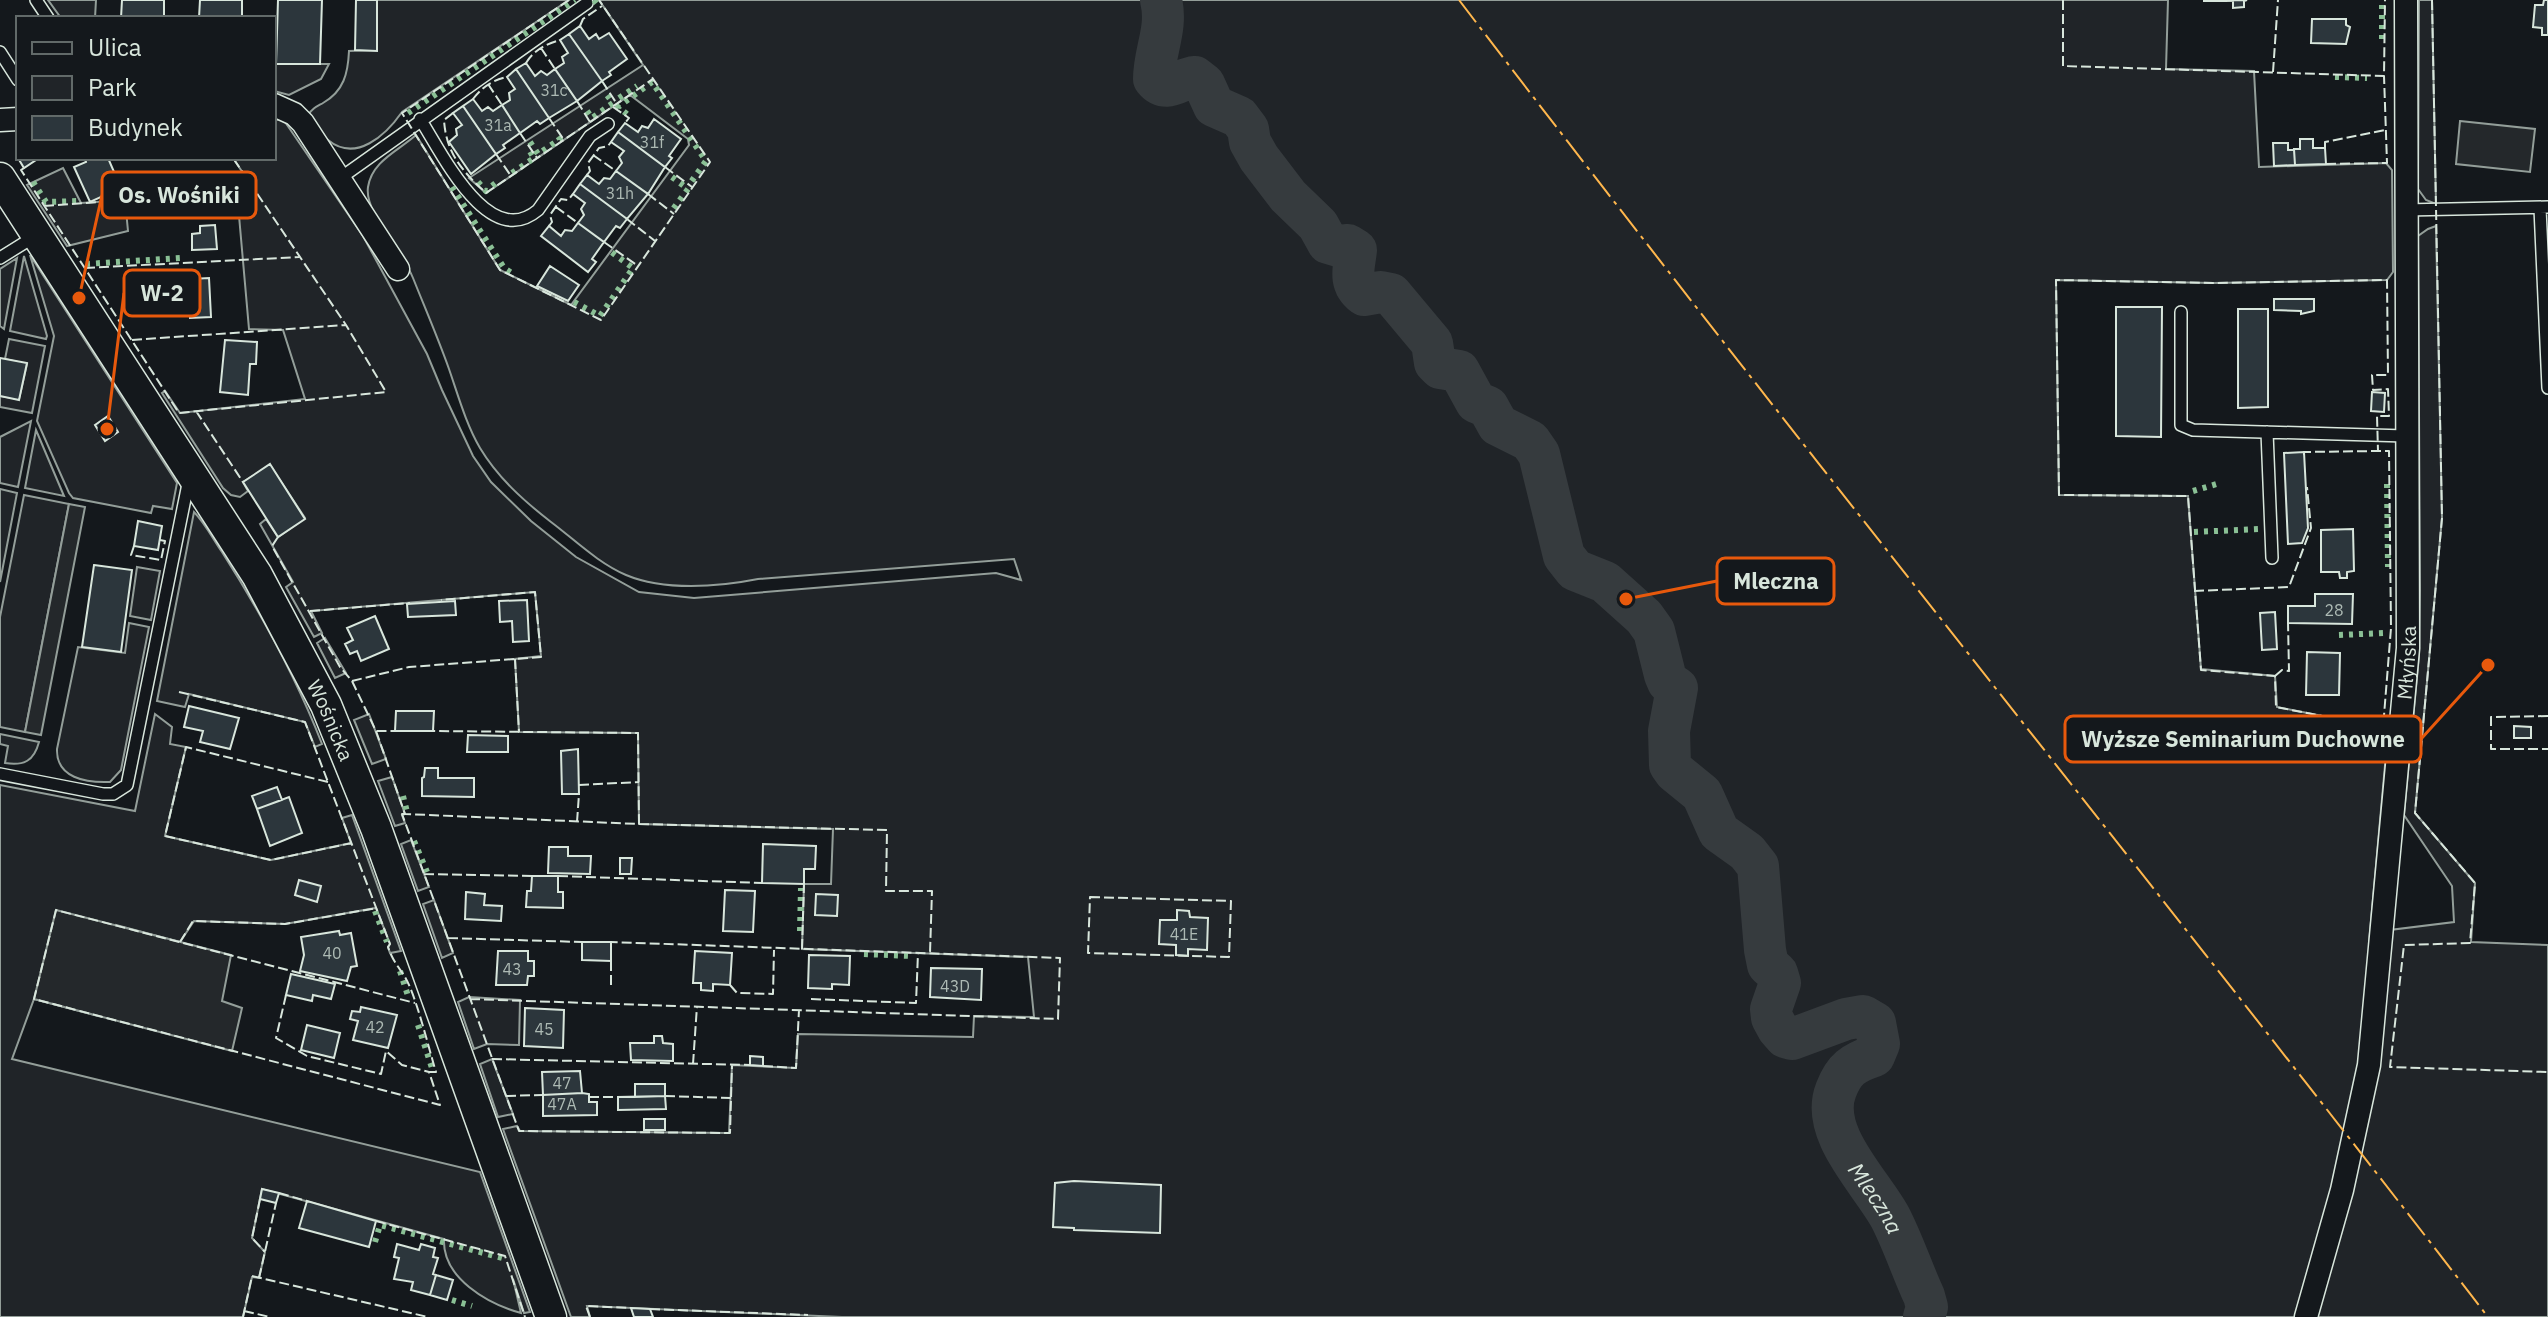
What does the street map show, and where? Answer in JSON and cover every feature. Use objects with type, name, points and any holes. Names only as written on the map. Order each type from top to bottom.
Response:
[{"type":"street","name":"Młyńska","points":[[2306,1317],[2342,1190],[2369,1065],[2408,648],[2406,0]]},
{"type":"street","points":[[276,106],[294,114],[303,123],[398,269]]},
{"type":"street","name":"Wośnicka","points":[[0,178],[257,575],[326,705],[376,828],[551,1317]]},
{"type":"lane","points":[[339,179],[587,3]]},
{"type":"lane","points":[[0,52],[16,77]]},
{"type":"lane","points":[[420,119],[471,199],[489,213],[511,218],[531,215],[538,210],[590,136],[608,124]]},
{"type":"lane","points":[[2405,210],[2544,207],[2548,388]]},
{"type":"lane","points":[[0,258],[38,235]]},
{"type":"lane","points":[[2181,312],[2181,425],[2193,430],[2406,436]]},
{"type":"lane","points":[[2267,432],[2272,558]]},
{"type":"lane","points":[[0,774],[103,794],[113,794],[127,785],[191,471]]},
{"type":"green space","points":[[48,0],[96,0],[95,16],[60,16]]},
{"type":"green space","points":[[377,0],[569,0],[402,112],[379,137],[349,149],[325,138],[308,115],[340,87],[346,74],[349,51],[377,50]]},
{"type":"green space","points":[[599,0],[2168,0],[2166,69],[2254,71],[2259,167],[2386,163],[2392,170],[2393,272],[2387,280],[2213,283],[2056,280],[2059,495],[2188,496],[2201,669],[2275,676],[2277,707],[2383,728],[2388,732],[2369,943],[2389,944],[2390,930],[2454,922],[2452,886],[2404,815],[2419,656],[2418,236],[2436,226],[2442,518],[2415,813],[2475,883],[2471,942],[2548,945],[2548,1317],[842,1317],[587,1306],[590,1317],[571,1317],[503,1129],[517,1126],[520,1131],[729,1133],[732,1065],[796,1068],[798,1034],[973,1037],[974,1016],[1034,1017],[1028,957],[802,949],[804,884],[831,884],[833,829],[639,824],[638,733],[519,732],[515,659],[541,656],[535,592],[311,611],[322,633],[314,637],[286,587],[293,582],[260,524],[266,519],[278,537],[305,518],[270,465],[243,482],[248,491],[240,497],[231,495],[223,488],[162,393],[165,391],[180,413],[305,399],[283,330],[249,329],[237,193],[255,191],[234,160],[276,160],[276,120],[283,119],[363,236],[427,354],[473,456],[491,482],[531,521],[576,557],[639,592],[694,598],[996,573],[1021,580],[1014,559],[726,584],[657,584],[626,575],[587,551],[521,497],[487,459],[466,419],[413,278],[372,209],[368,197],[370,178],[380,163],[416,135],[500,270],[571,305],[689,145],[688,139],[630,95],[486,193],[469,178],[643,65]]},
{"type":"green space","points":[[2419,0],[2432,0],[2436,204],[2426,200],[2418,189]]},
{"type":"green space","points":[[276,64],[329,64],[321,79],[289,95],[276,92]]},
{"type":"green space","points":[[63,168],[81,203],[125,200],[128,231],[67,246],[27,185]]},
{"type":"green space","points":[[30,255],[177,483],[172,509],[153,506],[151,513],[73,498],[69,493],[37,421],[54,336]]},
{"type":"green space","points":[[24,256],[47,336],[46,339],[10,331]]},
{"type":"green space","points":[[17,258],[4,329],[0,326],[0,269]]},
{"type":"green space","points":[[9,339],[45,346],[32,413],[0,407],[0,396],[19,399],[27,364],[5,359]]},
{"type":"green space","points":[[31,421],[18,487],[0,483],[0,437]]},
{"type":"green space","points":[[36,430],[64,496],[25,488]]},
{"type":"green space","points":[[0,489],[17,493],[0,582]]},
{"type":"green space","points":[[24,495],[69,504],[25,732],[0,727],[0,617]]},
{"type":"green space","points":[[194,512],[264,622],[301,694],[322,744],[315,747],[305,722],[189,694],[185,707],[157,701]]},
{"type":"green space","points":[[137,567],[160,571],[151,620],[130,616]]},
{"type":"green space","points":[[129,623],[149,627],[121,770],[110,782],[82,780],[61,767],[57,749],[78,647],[125,653]]},
{"type":"green space","points":[[325,638],[346,673],[335,678],[317,643]]},
{"type":"green space","points":[[155,714],[172,727],[170,744],[186,747],[165,836],[271,860],[351,843],[342,818],[352,815],[401,951],[390,953],[390,944],[376,908],[285,924],[194,921],[180,942],[116,925],[98,1016],[34,999],[12,1059],[480,1172],[530,1312],[524,1313],[513,1279],[521,1313],[495,1303],[469,1287],[451,1266],[445,1253],[444,1239],[262,1189],[252,1238],[265,1252],[259,1278],[252,1277],[243,1317],[0,1317],[0,785],[135,811]]},
{"type":"green space","points":[[369,714],[386,759],[372,764],[354,720]]},
{"type":"green space","points":[[0,734],[39,742],[27,761],[5,763],[8,746],[0,744]]},
{"type":"green space","points":[[392,777],[405,814],[402,815],[405,823],[395,826],[378,781]]},
{"type":"green space","points":[[411,840],[429,887],[418,891],[401,844]]},
{"type":"green space","points":[[434,900],[453,953],[442,958],[423,904]]},
{"type":"green space","points":[[469,997],[520,1000],[519,1045],[487,1044],[474,1049],[458,1002]]},
{"type":"green space","points":[[492,1059],[513,1114],[498,1117],[480,1064]]},
{"type":"shaded area","points":[[2460,121],[2535,129],[2530,172],[2456,164]]},
{"type":"shaded area","points":[[69,504],[85,507],[41,735],[25,732]]},
{"type":"shaded area","points":[[56,910],[231,955],[222,1001],[242,1008],[232,1051],[34,999]]},
{"type":"building","points":[[122,0],[164,0],[164,16],[121,16]]},
{"type":"building","points":[[200,0],[242,0],[242,16],[199,16]]},
{"type":"building","points":[[278,0],[322,0],[320,64],[276,64]]},
{"type":"building","points":[[356,0],[377,0],[377,51],[355,50]]},
{"type":"building","points":[[2247,0],[2244,7],[2233,8],[2233,1],[2203,1]]},
{"type":"building","points":[[2544,0],[2548,0],[2548,35],[2542,35],[2542,28],[2533,27],[2535,5],[2543,5]]},
{"type":"building","points":[[2312,19],[2346,19],[2346,25],[2350,27],[2346,44],[2311,43]]},
{"type":"building","points":[[580,26],[589,39],[596,34],[599,39],[609,33],[627,59],[602,81],[569,34]]},
{"type":"building","points":[[569,34],[602,81],[577,101],[555,69],[564,63],[562,57],[568,53],[560,40]]},
{"type":"building","points":[[526,63],[535,76],[541,71],[547,75],[555,69],[577,101],[549,118],[516,69]]},
{"type":"building","points":[[516,69],[549,118],[540,124],[537,121],[520,133],[502,105],[510,100],[509,93],[515,89],[507,77]]},
{"type":"building","points":[[473,99],[482,111],[488,107],[493,111],[502,105],[520,133],[496,154],[463,106]]},
{"type":"building","points":[[463,106],[496,154],[471,174],[449,142],[462,125],[453,113]]},
{"type":"building","points":[[654,119],[681,139],[665,167],[618,132],[625,123],[638,132],[642,126],[648,128]]},
{"type":"building","points":[[618,132],[665,167],[648,194],[616,171],[622,163],[619,157],[624,151],[611,142]]},
{"type":"building","points":[[2300,139],[2313,139],[2313,148],[2325,148],[2326,164],[2295,165],[2294,149],[2300,149]]},
{"type":"building","points":[[2273,143],[2288,143],[2288,150],[2294,150],[2295,165],[2274,166]]},
{"type":"building","points":[[19,160],[36,160],[24,168]]},
{"type":"building","points":[[109,160],[121,188],[90,202],[74,167],[86,162]]},
{"type":"building","points":[[616,171],[648,194],[627,219],[580,184],[587,175],[599,184],[604,178],[610,179]]},
{"type":"building","points":[[580,184],[627,219],[620,228],[616,226],[604,242],[578,223],[584,215],[581,209],[585,203],[573,194]]},
{"type":"building","points":[[578,223],[604,242],[592,259],[596,262],[588,272],[541,236],[549,226],[561,236],[565,230],[572,231]]},
{"type":"building","points":[[215,225],[217,249],[192,250],[192,234],[200,233],[200,226]]},
{"type":"building","points":[[550,266],[579,285],[568,301],[537,286]]},
{"type":"building","points":[[209,278],[211,317],[190,318],[190,313],[174,314],[173,280]]},
{"type":"building","points":[[2274,299],[2314,299],[2314,311],[2301,314],[2301,311],[2274,310]]},
{"type":"building","points":[[2116,307],[2162,307],[2161,437],[2116,436]]},
{"type":"building","points":[[2238,309],[2268,309],[2268,407],[2238,408]]},
{"type":"building","points":[[225,340],[257,342],[256,364],[250,364],[248,395],[220,392]]},
{"type":"building","points":[[0,358],[27,363],[19,400],[0,396]]},
{"type":"building","points":[[2372,392],[2385,393],[2384,412],[2371,411]]},
{"type":"building","points":[[108,416],[118,432],[105,441],[95,425]]},
{"type":"building","points":[[2304,452],[2308,528],[2302,543],[2288,544],[2284,453]]},
{"type":"building","points":[[270,464],[305,519],[278,537],[243,482]]},
{"type":"building","points":[[138,521],[162,526],[158,550],[134,546]]},
{"type":"building","points":[[2353,529],[2354,571],[2347,572],[2347,578],[2340,578],[2339,572],[2321,572],[2321,530]]},
{"type":"building","points":[[94,565],[132,570],[121,652],[82,647]]},
{"type":"building","points":[[2315,594],[2353,594],[2352,624],[2288,623],[2288,606],[2315,606]]},
{"type":"building","points":[[527,600],[529,641],[513,642],[512,621],[500,622],[499,601]]},
{"type":"building","points":[[455,601],[456,615],[408,617],[407,604]]},
{"type":"building","points":[[2275,612],[2277,649],[2262,650],[2260,613]]},
{"type":"building","points":[[375,616],[389,649],[361,661],[357,651],[350,654],[345,644],[353,640],[347,628]]},
{"type":"building","points":[[2307,652],[2340,653],[2339,695],[2306,695]]},
{"type":"building","points":[[189,706],[239,718],[230,749],[200,742],[203,731],[184,727]]},
{"type":"building","points":[[396,711],[434,711],[433,731],[395,731]]},
{"type":"building","points":[[2514,726],[2531,727],[2531,738],[2514,738]]},
{"type":"building","points":[[468,735],[508,736],[508,752],[467,752]]},
{"type":"building","points":[[578,749],[579,794],[562,794],[561,751]]},
{"type":"building","points":[[425,768],[438,768],[438,778],[474,778],[474,797],[422,796]]},
{"type":"building","points":[[277,787],[282,800],[257,809],[252,796]]},
{"type":"building","points":[[289,797],[302,833],[270,846],[257,809]]},
{"type":"building","points":[[763,844],[816,846],[815,869],[804,869],[804,884],[762,883]]},
{"type":"building","points":[[549,847],[568,847],[568,856],[591,856],[590,874],[548,873]]},
{"type":"building","points":[[620,858],[632,858],[631,874],[620,874]]},
{"type":"building","points":[[532,876],[558,876],[558,892],[563,892],[563,908],[526,907]]},
{"type":"building","points":[[299,880],[321,886],[317,902],[295,895]]},
{"type":"building","points":[[725,890],[755,891],[753,932],[723,931]]},
{"type":"building","points":[[466,892],[485,894],[484,905],[502,906],[501,921],[465,919]]},
{"type":"building","points":[[816,894],[838,895],[837,916],[815,915]]},
{"type":"building","points":[[1177,910],[1189,911],[1190,917],[1208,918],[1207,950],[1188,949],[1188,956],[1176,955],[1176,945],[1159,944],[1160,920],[1177,920]]},
{"type":"building","points":[[339,931],[340,935],[351,933],[357,966],[351,967],[347,981],[300,971],[304,955],[301,937]]},
{"type":"building","points":[[582,942],[611,942],[611,961],[582,960]]},
{"type":"building","points":[[498,951],[528,951],[528,961],[534,961],[534,976],[528,976],[527,985],[496,985]]},
{"type":"building","points":[[695,951],[732,953],[730,985],[713,984],[713,991],[701,990],[701,983],[693,983]]},
{"type":"building","points":[[809,955],[850,956],[849,985],[832,984],[832,989],[808,988]]},
{"type":"building","points":[[931,968],[982,969],[981,1000],[930,997]]},
{"type":"building","points":[[291,974],[335,984],[331,999],[313,995],[312,1001],[286,995]]},
{"type":"building","points":[[361,1007],[397,1015],[388,1048],[353,1040],[358,1021],[350,1019],[352,1011],[360,1012]]},
{"type":"building","points":[[525,1008],[564,1010],[563,1048],[524,1046]]},
{"type":"building","points":[[307,1025],[340,1033],[334,1058],[301,1050]]},
{"type":"building","points":[[654,1036],[662,1036],[663,1043],[673,1044],[673,1061],[631,1060],[630,1043],[654,1043]]},
{"type":"building","points":[[750,1056],[763,1057],[763,1066],[750,1065]]},
{"type":"building","points":[[580,1071],[582,1093],[543,1095],[542,1072]]},
{"type":"building","points":[[635,1084],[665,1084],[665,1096],[635,1097]]},
{"type":"building","points":[[589,1094],[589,1102],[597,1102],[597,1115],[543,1116],[543,1095]]},
{"type":"building","points":[[665,1096],[666,1109],[618,1110],[618,1097]]},
{"type":"building","points":[[644,1119],[665,1119],[665,1130],[644,1130]]},
{"type":"building","points":[[1055,1183],[1161,1185],[1160,1233],[1053,1227]]},
{"type":"building","points":[[262,1189],[279,1193],[276,1203],[260,1199]]},
{"type":"building","points":[[307,1201],[376,1221],[369,1247],[299,1228]]},
{"type":"building","points":[[397,1244],[419,1250],[421,1244],[435,1248],[433,1257],[438,1258],[430,1295],[411,1290],[413,1282],[394,1279],[399,1258],[394,1257]]},
{"type":"building","points":[[436,1275],[453,1280],[447,1300],[430,1295]]},
{"type":"building","points":[[631,1308],[650,1309],[653,1317],[634,1317]]},
{"type":"waterway","name":"Mleczna","points":[[1161,0],[1163,21],[1154,79],[1159,84],[1169,86],[1195,77],[1204,84],[1214,106],[1239,117],[1248,129],[1250,142],[1259,158],[1288,196],[1318,225],[1328,243],[1348,245],[1356,250],[1353,275],[1359,290],[1364,295],[1391,294],[1432,343],[1435,363],[1440,368],[1459,371],[1476,402],[1488,407],[1498,425],[1530,441],[1539,454],[1564,556],[1575,570],[1605,582],[1644,617],[1654,631],[1665,675],[1668,682],[1677,688],[1669,731],[1670,765],[1702,794],[1719,832],[1747,852],[1758,866],[1765,950],[1768,965],[1777,973],[1780,983],[1771,1009],[1778,1029],[1785,1037],[1792,1039],[1846,1019],[1863,1016],[1875,1023],[1879,1044],[1874,1056],[1855,1064],[1842,1077],[1833,1106],[1835,1123],[1850,1156],[1895,1227],[1924,1296],[1927,1307],[1924,1317]]},
{"type":"hedge","points":[[408,113],[575,0]]},
{"type":"hedge","points":[[594,0],[598,5]]},
{"type":"hedge","points":[[2382,0],[2382,39]]},
{"type":"hedge","points":[[2335,77],[2367,78]]},
{"type":"hedge","points":[[627,114],[618,107],[652,82],[706,161],[691,182]]},
{"type":"hedge","points":[[619,98],[637,86]]},
{"type":"hedge","points":[[587,111],[592,118],[613,103],[604,91]]},
{"type":"hedge","points":[[530,142],[538,154],[560,139],[555,132]]},
{"type":"hedge","points":[[512,173],[534,158],[529,150]]},
{"type":"hedge","points":[[672,177],[688,189],[673,209]]},
{"type":"hedge","points":[[478,182],[486,191],[498,181]]},
{"type":"hedge","points":[[33,182],[46,202],[79,201]]},
{"type":"hedge","points":[[452,187],[504,268],[515,275]]},
{"type":"hedge","points":[[574,302],[600,316],[633,268],[610,251]]},
{"type":"hedge","points":[[86,264],[181,258]]},
{"type":"hedge","points":[[2193,491],[2220,483]]},
{"type":"hedge","points":[[2387,484],[2388,567]]},
{"type":"hedge","points":[[2194,532],[2260,529]]},
{"type":"hedge","points":[[2339,635],[2384,633]]},
{"type":"hedge","points":[[403,796],[407,812]]},
{"type":"hedge","points":[[414,841],[427,872]]},
{"type":"hedge","points":[[800,931],[801,888]]},
{"type":"hedge","points":[[375,911],[387,942]]},
{"type":"hedge","points":[[864,954],[911,956]]},
{"type":"hedge","points":[[400,971],[409,999]]},
{"type":"hedge","points":[[418,1025],[432,1068]]},
{"type":"hedge","points":[[375,1242],[380,1225],[502,1258]]},
{"type":"hedge","points":[[452,1300],[472,1306]]},
{"type":"fence","points":[[569,0],[402,113],[500,270],[601,320],[710,162],[599,0]]},
{"type":"fence","points":[[2063,0],[2063,66],[2384,76],[2385,0]]},
{"type":"fence","points":[[2273,72],[2278,0]]},
{"type":"fence","points":[[2432,0],[2442,518],[2415,813],[2475,883],[2470,943],[2404,945],[2390,1067],[2548,1072]]},
{"type":"fence","points":[[580,26],[583,19],[602,6]]},
{"type":"fence","points":[[526,63],[541,48],[560,40]]},
{"type":"fence","points":[[541,48],[555,69]]},
{"type":"fence","points":[[2326,164],[2387,163],[2384,76]]},
{"type":"fence","points":[[473,99],[488,85],[507,77]]},
{"type":"fence","points":[[453,113],[444,120],[452,152],[486,193],[653,79]]},
{"type":"fence","points":[[602,81],[617,104]]},
{"type":"fence","points":[[488,84],[502,105]]},
{"type":"fence","points":[[577,101],[590,122]]},
{"type":"fence","points":[[613,107],[629,118],[625,123]]},
{"type":"fence","points":[[549,118],[564,140]]},
{"type":"fence","points":[[2325,148],[2325,142],[2385,130]]},
{"type":"fence","points":[[520,133],[537,158]]},
{"type":"fence","points":[[587,175],[590,171],[588,163],[599,148],[611,142]]},
{"type":"fence","points":[[496,154],[511,176]]},
{"type":"fence","points":[[593,155],[616,171]]},
{"type":"fence","points":[[24,168],[21,170],[179,413],[386,392],[346,325],[234,160]]},
{"type":"fence","points":[[665,167],[692,187]]},
{"type":"fence","points":[[44,206],[256,191]]},
{"type":"fence","points":[[549,226],[552,222],[550,215],[561,199],[568,200],[573,194]]},
{"type":"fence","points":[[648,194],[674,214]]},
{"type":"fence","points":[[556,207],[578,223]]},
{"type":"fence","points":[[627,219],[655,241]]},
{"type":"fence","points":[[604,242],[638,266]]},
{"type":"fence","points":[[85,268],[299,257]]},
{"type":"fence","points":[[2304,455],[2304,452],[2389,451],[2391,628],[2383,728],[2276,707],[2275,676],[2201,670],[2188,496],[2059,495],[2056,280],[2213,283],[2387,280],[2388,375],[2372,375],[2373,390],[2388,389],[2389,416],[2377,416],[2378,451]]},
{"type":"fence","points":[[132,340],[346,325]]},
{"type":"fence","points":[[196,411],[243,482]]},
{"type":"fence","points":[[2194,591],[2289,587],[2311,528],[2307,487]]},
{"type":"fence","points":[[278,537],[272,546],[340,667],[352,681],[376,731],[395,731]]},
{"type":"fence","points":[[134,546],[131,555],[161,560],[165,541],[160,540]]},
{"type":"fence","points":[[352,681],[409,667],[541,657],[535,592],[441,600]]},
{"type":"fence","points":[[310,611],[410,603]]},
{"type":"fence","points":[[2275,676],[2282,670],[2289,671],[2288,623]]},
{"type":"fence","points":[[515,659],[519,732]]},
{"type":"fence","points":[[179,692],[305,722],[390,944],[388,947],[412,993],[436,1072],[429,1072],[440,1105],[34,999],[56,910],[415,1003]]},
{"type":"fence","points":[[2548,716],[2491,717],[2491,749],[2548,749]]},
{"type":"fence","points":[[376,731],[405,814],[639,824],[638,733],[433,731]]},
{"type":"fence","points":[[328,782],[186,747],[165,836],[271,860],[352,843]]},
{"type":"fence","points":[[579,785],[639,782]]},
{"type":"fence","points":[[577,822],[579,794]]},
{"type":"fence","points":[[405,814],[402,814],[519,1131],[730,1133],[732,1065]]},
{"type":"fence","points":[[639,824],[887,830],[886,891],[932,891],[930,953]]},
{"type":"fence","points":[[424,874],[532,876]]},
{"type":"fence","points":[[558,876],[762,883]]},
{"type":"fence","points":[[802,949],[804,884]]},
{"type":"fence","points":[[1090,897],[1231,901],[1229,957],[1088,953],[1090,897]]},
{"type":"fence","points":[[180,942],[193,921],[285,924],[377,908]]},
{"type":"fence","points":[[448,938],[582,942]]},
{"type":"fence","points":[[470,999],[1058,1019],[1060,958],[611,942]]},
{"type":"fence","points":[[730,985],[737,993],[773,994],[774,950]]},
{"type":"fence","points":[[811,999],[916,1003],[918,953]]},
{"type":"fence","points":[[611,961],[611,989]]},
{"type":"fence","points":[[286,995],[276,1038],[307,1056],[381,1074],[386,1051],[402,1065],[429,1072]]},
{"type":"fence","points":[[693,1064],[697,1006]]},
{"type":"fence","points":[[763,1066],[796,1068],[799,1010]]},
{"type":"fence","points":[[492,1059],[750,1065]]},
{"type":"fence","points":[[506,1096],[543,1095]]},
{"type":"fence","points":[[665,1096],[731,1098]]},
{"type":"fence","points":[[589,1097],[618,1097]]},
{"type":"fence","points":[[279,1193],[307,1201]]},
{"type":"fence","points":[[260,1199],[252,1238],[265,1252]]},
{"type":"fence","points":[[259,1278],[276,1203]]},
{"type":"fence","points":[[376,1221],[505,1256],[525,1317]]},
{"type":"fence","points":[[243,1317],[252,1276],[428,1317]]},
{"type":"fence","points":[[590,1317],[586,1306],[631,1308]]},
{"type":"fence","points":[[650,1309],[808,1315]]},
{"type":"fence","points":[[244,1311],[270,1317]]},
{"type":"power","points":[[1459,0],[2488,1317]]},
{"type":"place","name":"Os. Wośniki","points":[[79,298]]},
{"type":"place","name":"W-2","points":[[107,429]]},
{"type":"place","name":"Mleczna","points":[[1626,599]]},
{"type":"place","name":"Wyższe Seminarium Duchowne","points":[[2488,665]]}]
